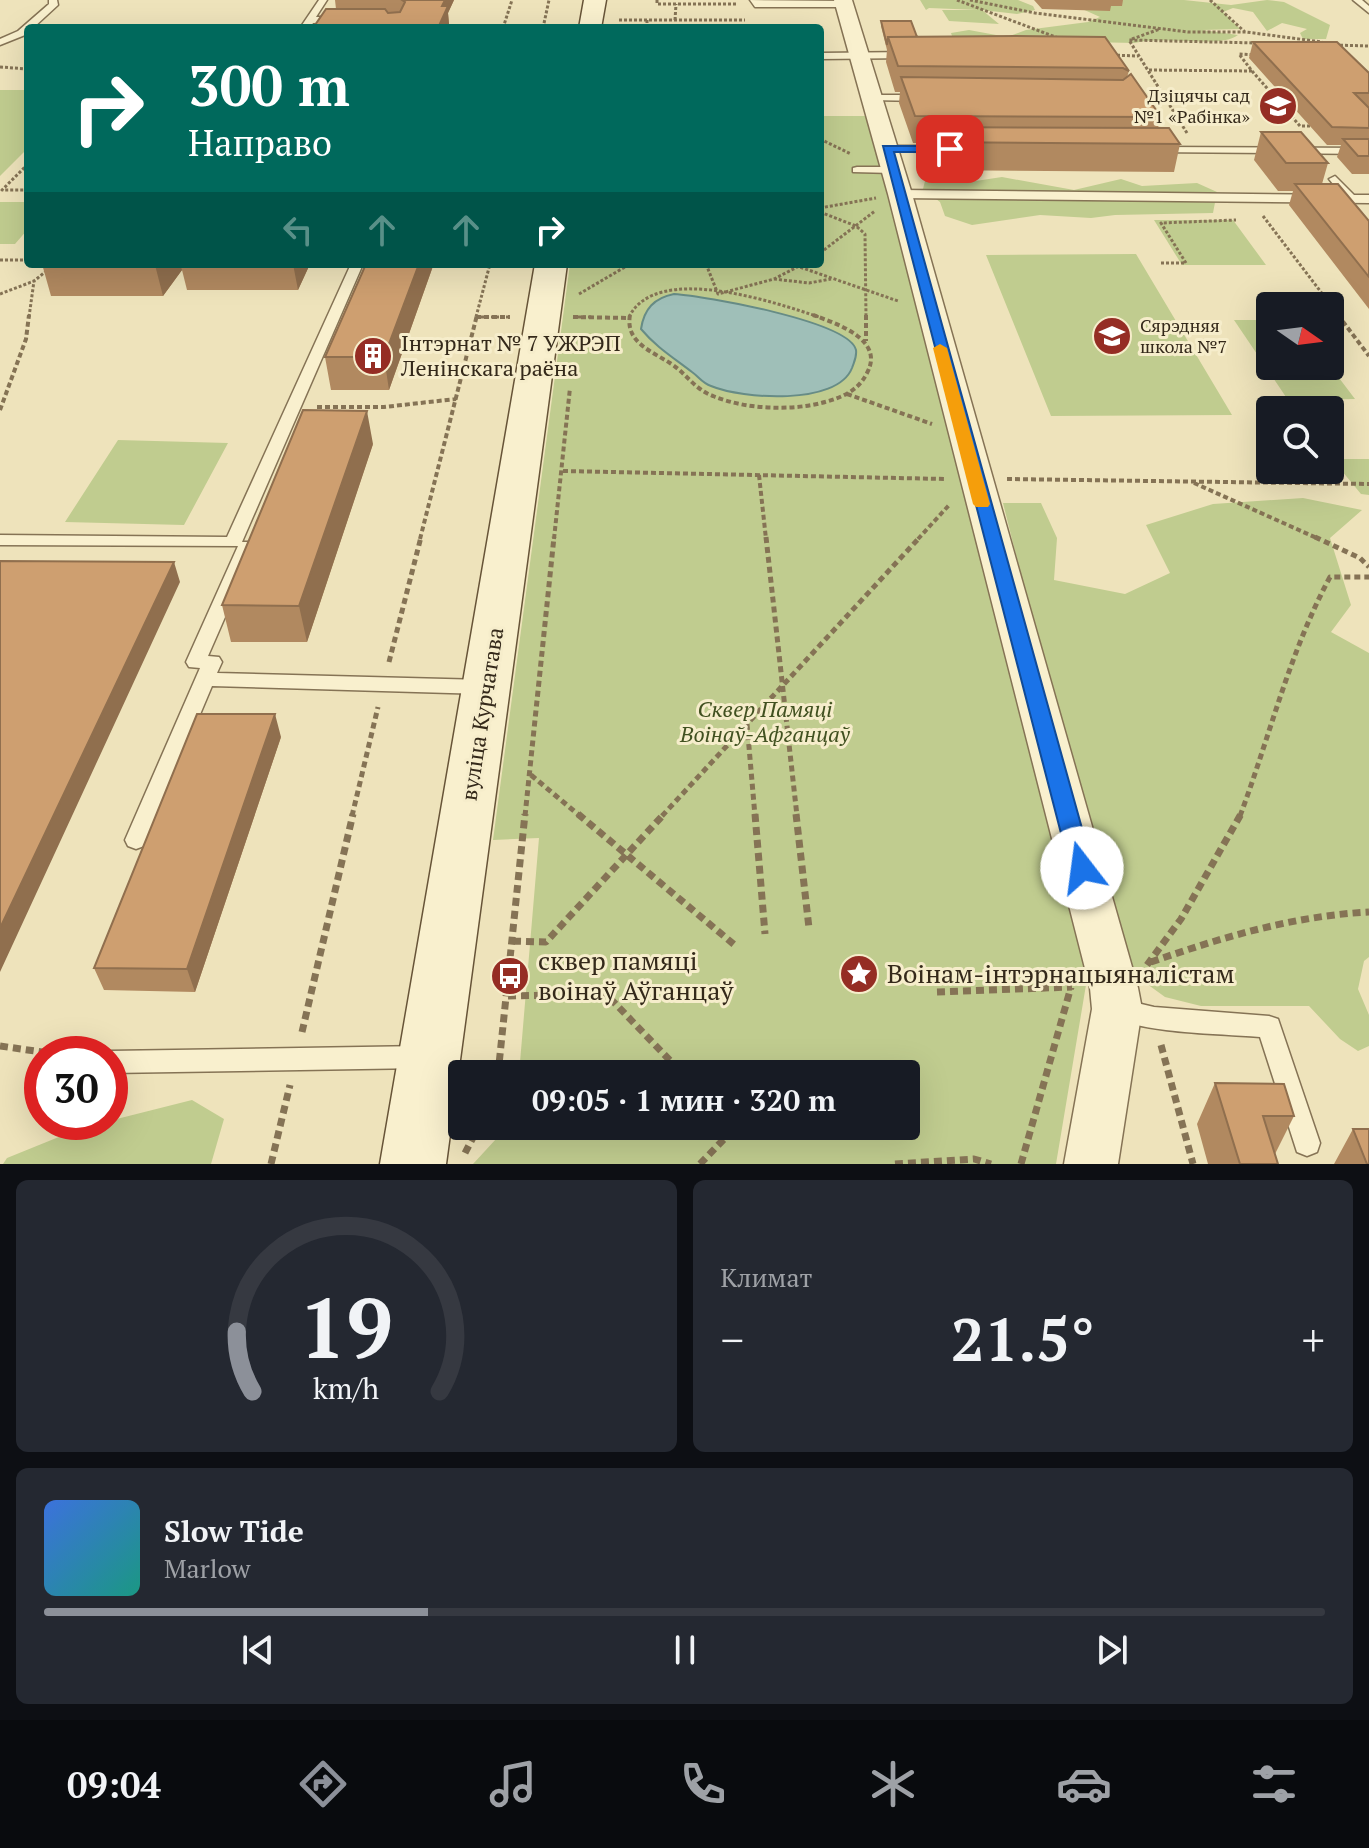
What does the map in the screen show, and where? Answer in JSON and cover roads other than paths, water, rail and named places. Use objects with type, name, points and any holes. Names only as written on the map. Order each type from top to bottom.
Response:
[{"type":"main road","points":[[591,24],[595,0]]},
{"type":"main road","name":"вуліца Курчатава","points":[[413,1164],[486,688],[566,272]]},
{"type":"street","points":[[844,2],[873,98],[888,184],[961,485],[1116,998],[1091,1164]]},
{"type":"lane","points":[[30,24],[54,5],[53,0]]},
{"type":"lane","points":[[308,24],[323,0]]},
{"type":"lane","points":[[1357,0],[1369,10]]},
{"type":"lane","points":[[755,2],[844,2]]},
{"type":"lane","points":[[308,24],[354,20]]},
{"type":"lane","points":[[0,42],[6,42],[24,28]]},
{"type":"lane","points":[[824,56],[921,55]]},
{"type":"lane","points":[[873,98],[934,98]]},
{"type":"lane","points":[[888,184],[950,149]]},
{"type":"lane","points":[[1137,150],[1369,151]]},
{"type":"lane","points":[[857,170],[888,184],[1369,199]]},
{"type":"lane","points":[[1335,179],[1351,199]]},
{"type":"lane","points":[[233,542],[355,268]]},
{"type":"lane","points":[[0,540],[249,542],[196,662],[212,662],[136,840]]},
{"type":"lane","points":[[205,679],[486,688]]},
{"type":"lane","points":[[1116,998],[1154,1018],[1269,1027],[1307,1143]]},
{"type":"lane","points":[[128,1062],[429,1057]]},
{"type":"water","points":[[674,294],[774,312],[829,329],[847,339],[856,350],[852,368],[843,380],[828,389],[809,394],[765,396],[725,391],[708,385],[641,329],[651,306],[661,298]]},
{"type":"place","name":"Дзіцячы сад №1 «Рабінка»","points":[[1278,106]]},
{"type":"place","name":"Сярэдняя школа №7","points":[[1112,336]]},
{"type":"place","name":"Інтэрнат № 7 УЖРЭП Ленінскага раёна","points":[[373,356]]},
{"type":"place","name":"Воінам-інтэрнацыяналістам","points":[[859,974]]},
{"type":"place","name":"сквер памяці воінаў Аўганцаў","points":[[510,976]]},
{"type":"park label","name":"Сквер Памяці Воінаў-Афганцаў","points":[[765,722]]}]
